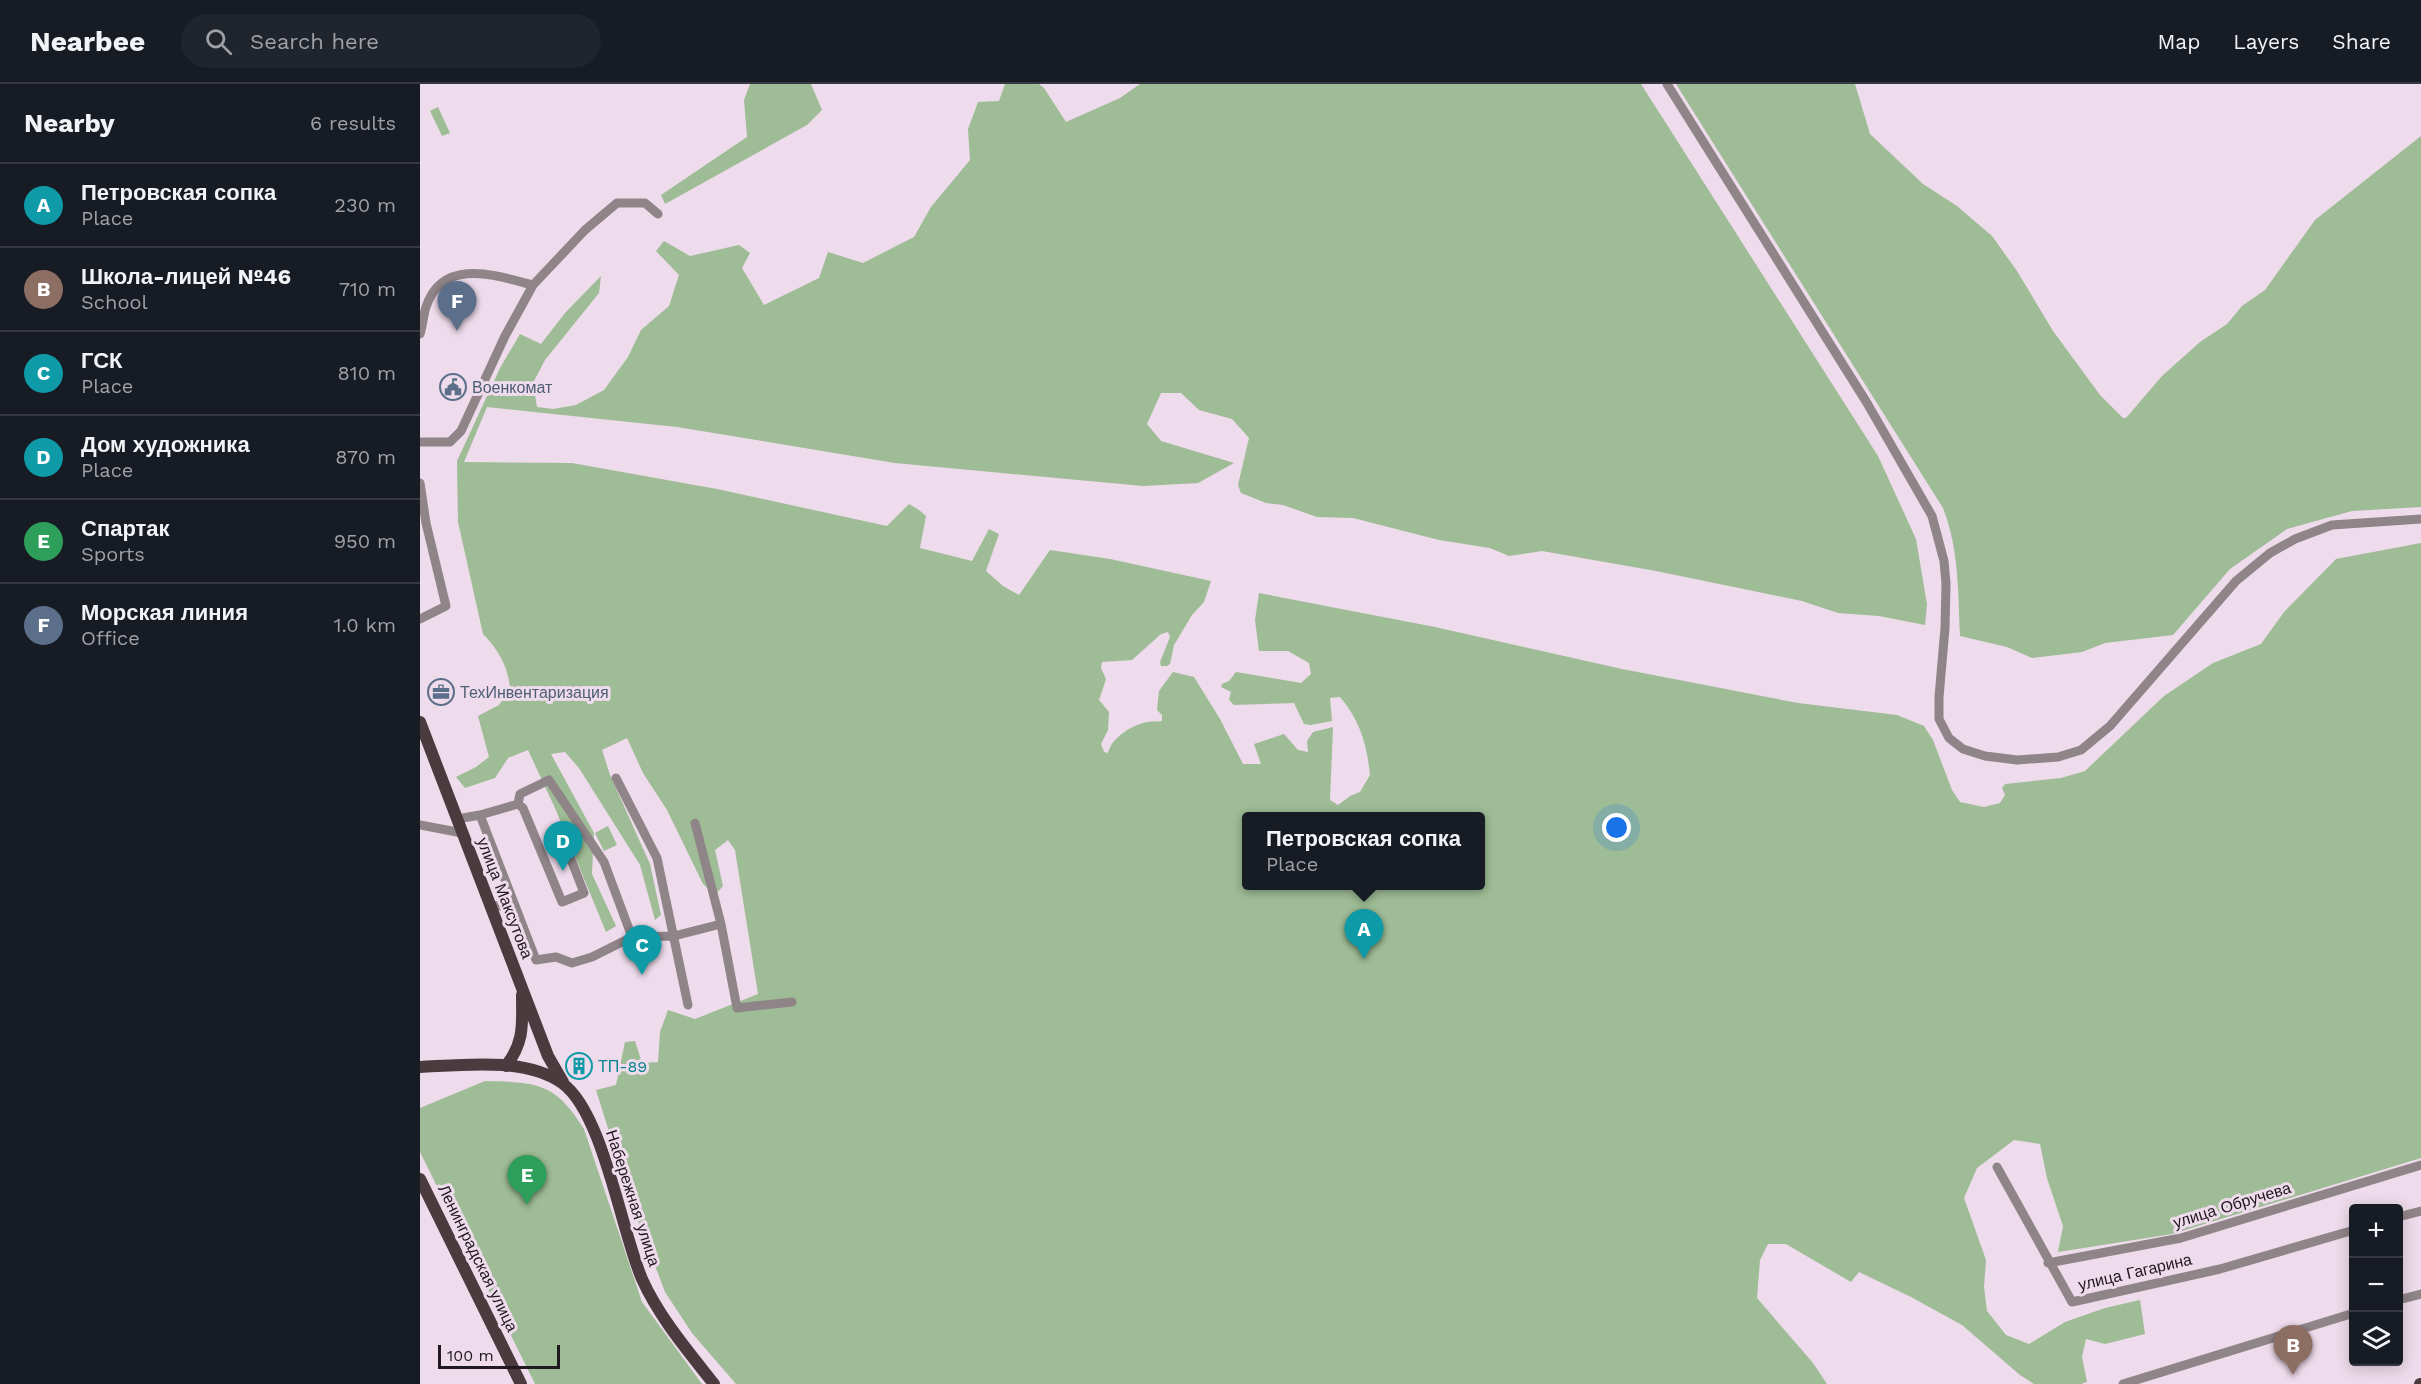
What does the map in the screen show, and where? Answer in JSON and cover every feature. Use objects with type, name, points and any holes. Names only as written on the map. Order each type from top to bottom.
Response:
[{"type":"main road","name":"улица Максутова","points":[[420,722],[548,1056],[564,1083]]},
{"type":"main road","points":[[506,1066],[518,1048],[522,1034],[522,988]]},
{"type":"main road","points":[[420,1067],[506,1066],[539,1071],[564,1083]]},
{"type":"main road","name":"Набережная улица","points":[[564,1083],[584,1111],[596,1134],[642,1279],[664,1318],[714,1384]]},
{"type":"main road","name":"Ленинградская улица","points":[[420,1179],[521,1384]]},
{"type":"street","points":[[1667,84],[1867,403],[1932,516],[1944,561],[1946,584],[1939,715],[1943,730],[1963,749],[1984,756],[2017,760],[2058,758],[2081,750],[2110,726],[2236,581],[2270,553],[2295,539],[2332,525],[2421,519]]},
{"type":"street","points":[[420,442],[450,442],[461,431],[505,336],[533,285],[585,230],[617,203],[645,203],[658,214]]},
{"type":"street","points":[[420,334],[426,305],[441,285],[449,279],[470,272],[533,285]]},
{"type":"street","points":[[420,483],[426,523],[446,606],[420,619]]},
{"type":"street","points":[[616,778],[657,858],[688,1005]]},
{"type":"street","points":[[518,804],[520,794],[549,780],[553,784],[604,862],[632,937]]},
{"type":"street","points":[[458,819],[518,804]]},
{"type":"street","points":[[518,804],[523,808],[562,902],[584,893],[562,836]]},
{"type":"street","points":[[480,815],[536,960],[556,957],[572,963],[592,957],[632,937],[674,936],[721,924]]},
{"type":"street","points":[[695,823],[721,924],[737,1008],[792,1002]]},
{"type":"street","points":[[420,825],[462,833]]},
{"type":"street","points":[[490,905],[516,908]]},
{"type":"street","name":"улица Обручева","points":[[2048,1263],[2181,1238],[2421,1164]]},
{"type":"street","name":"улица Гагарина","points":[[1997,1167],[2048,1263],[2072,1302],[2220,1269],[2349,1231]]},
{"type":"street","points":[[2403,1215],[2421,1210]]},
{"type":"street","points":[[2403,1299],[2421,1294]]},
{"type":"street","points":[[2123,1384],[2349,1315]]},
{"type":"green space","points":[[750,84],[811,84],[822,110],[807,125],[665,204],[661,195],[747,137],[744,100]]},
{"type":"green space","points":[[1005,84],[1039,84],[1066,122],[1120,98],[1140,84],[1641,84],[1878,456],[1916,539],[1927,604],[1925,625],[1879,616],[1838,613],[1802,601],[1656,571],[1542,551],[1509,556],[1490,548],[1439,540],[1353,518],[1317,517],[1283,505],[1266,503],[1241,493],[1238,485],[1249,438],[1232,419],[1199,410],[1181,393],[1161,393],[1147,424],[1161,441],[1234,463],[1198,483],[1143,486],[895,463],[677,427],[487,407],[464,462],[572,463],[717,489],[887,526],[909,504],[926,516],[920,548],[972,561],[989,529],[999,534],[986,571],[1003,586],[1019,595],[1050,550],[1110,559],[1211,581],[1204,602],[1192,615],[1174,645],[1170,664],[1161,666],[1160,662],[1170,637],[1168,632],[1161,634],[1132,660],[1102,662],[1101,668],[1106,679],[1099,700],[1109,712],[1108,730],[1101,744],[1104,752],[1108,753],[1113,742],[1130,729],[1142,723],[1162,721],[1162,715],[1157,710],[1159,691],[1173,672],[1194,677],[1220,719],[1243,764],[1261,764],[1254,744],[1284,734],[1298,750],[1308,752],[1307,741],[1313,732],[1333,727],[1330,800],[1338,805],[1360,792],[1370,775],[1361,733],[1353,715],[1340,697],[1330,698],[1332,721],[1311,725],[1304,724],[1294,703],[1234,705],[1229,700],[1231,692],[1221,687],[1236,672],[1301,683],[1311,674],[1309,663],[1288,651],[1259,651],[1255,620],[1259,593],[1435,627],[1622,669],[1798,703],[1897,715],[1924,726],[1933,740],[1952,790],[1960,802],[1984,807],[2000,803],[2005,795],[2002,788],[2005,784],[2061,778],[2085,771],[2164,696],[2213,663],[2261,644],[2284,612],[2336,559],[2421,543],[2421,1158],[2172,1234],[2058,1252],[2063,1226],[2047,1178],[2040,1144],[2014,1140],[1977,1168],[1964,1198],[1986,1260],[1984,1287],[1987,1311],[2006,1335],[2029,1344],[2065,1322],[2105,1308],[2140,1300],[2145,1334],[2105,1344],[2086,1339],[2082,1357],[2087,1382],[2081,1384],[2034,1384],[2020,1375],[1962,1325],[1911,1297],[1859,1272],[1851,1282],[1786,1244],[1768,1244],[1760,1260],[1757,1298],[1813,1363],[1827,1384],[736,1384],[692,1333],[665,1292],[632,1205],[596,1090],[616,1085],[625,1042],[635,1041],[642,1063],[658,1062],[660,1032],[668,1010],[695,1019],[758,994],[735,850],[728,840],[715,850],[723,886],[715,895],[703,884],[667,810],[643,773],[627,738],[602,750],[610,775],[650,864],[661,915],[655,920],[640,865],[579,768],[565,752],[551,754],[594,833],[592,874],[616,926],[606,932],[555,808],[528,750],[508,758],[495,778],[465,788],[456,777],[476,767],[489,757],[478,716],[499,705],[510,689],[502,659],[483,634],[458,522],[457,461],[500,368],[520,334],[541,344],[565,313],[601,276],[599,293],[545,360],[533,383],[537,407],[553,409],[576,405],[604,390],[628,357],[641,330],[669,306],[679,275],[656,251],[664,241],[690,256],[739,245],[750,253],[742,268],[764,305],[819,278],[828,252],[863,263],[914,237],[931,207],[970,160],[968,129],[978,102],[999,101]]},
{"type":"green space","points":[[1676,84],[1855,84],[1870,134],[1923,184],[1957,206],[1992,236],[2017,271],[2053,331],[2100,395],[2123,418],[2126,418],[2162,376],[2200,342],[2227,324],[2242,306],[2265,290],[2315,220],[2421,136],[2421,507],[2352,511],[2287,529],[2230,569],[2173,635],[2105,643],[2082,652],[2032,658],[2007,647],[1960,636],[1955,555],[1943,508]]},
{"type":"green space","points":[[438,107],[450,133],[442,136],[430,111]]},
{"type":"green space","points":[[608,826],[617,845],[604,851],[595,833]]},
{"type":"green space","points":[[485,1081],[518,1082],[543,1088],[553,1093],[574,1113],[584,1129],[642,1302],[702,1384],[535,1384],[420,1152],[420,1108]]},
{"type":"place","name":"Морская линия","points":[[457,331]]},
{"type":"place","name":"Военкомат","points":[[453,387]]},
{"type":"place","name":"ТехИнвентаризация","points":[[441,692]]},
{"type":"place","name":"Дом художника","points":[[563,871]]},
{"type":"place","name":"Петровская сопка","points":[[1364,959]]},
{"type":"place","name":"ГСК","points":[[642,975]]},
{"type":"place","name":"ТП-89","points":[[579,1066]]},
{"type":"place","name":"Спартак","points":[[527,1205]]},
{"type":"place","name":"Школа-лицей №46","points":[[2293,1375]]}]
